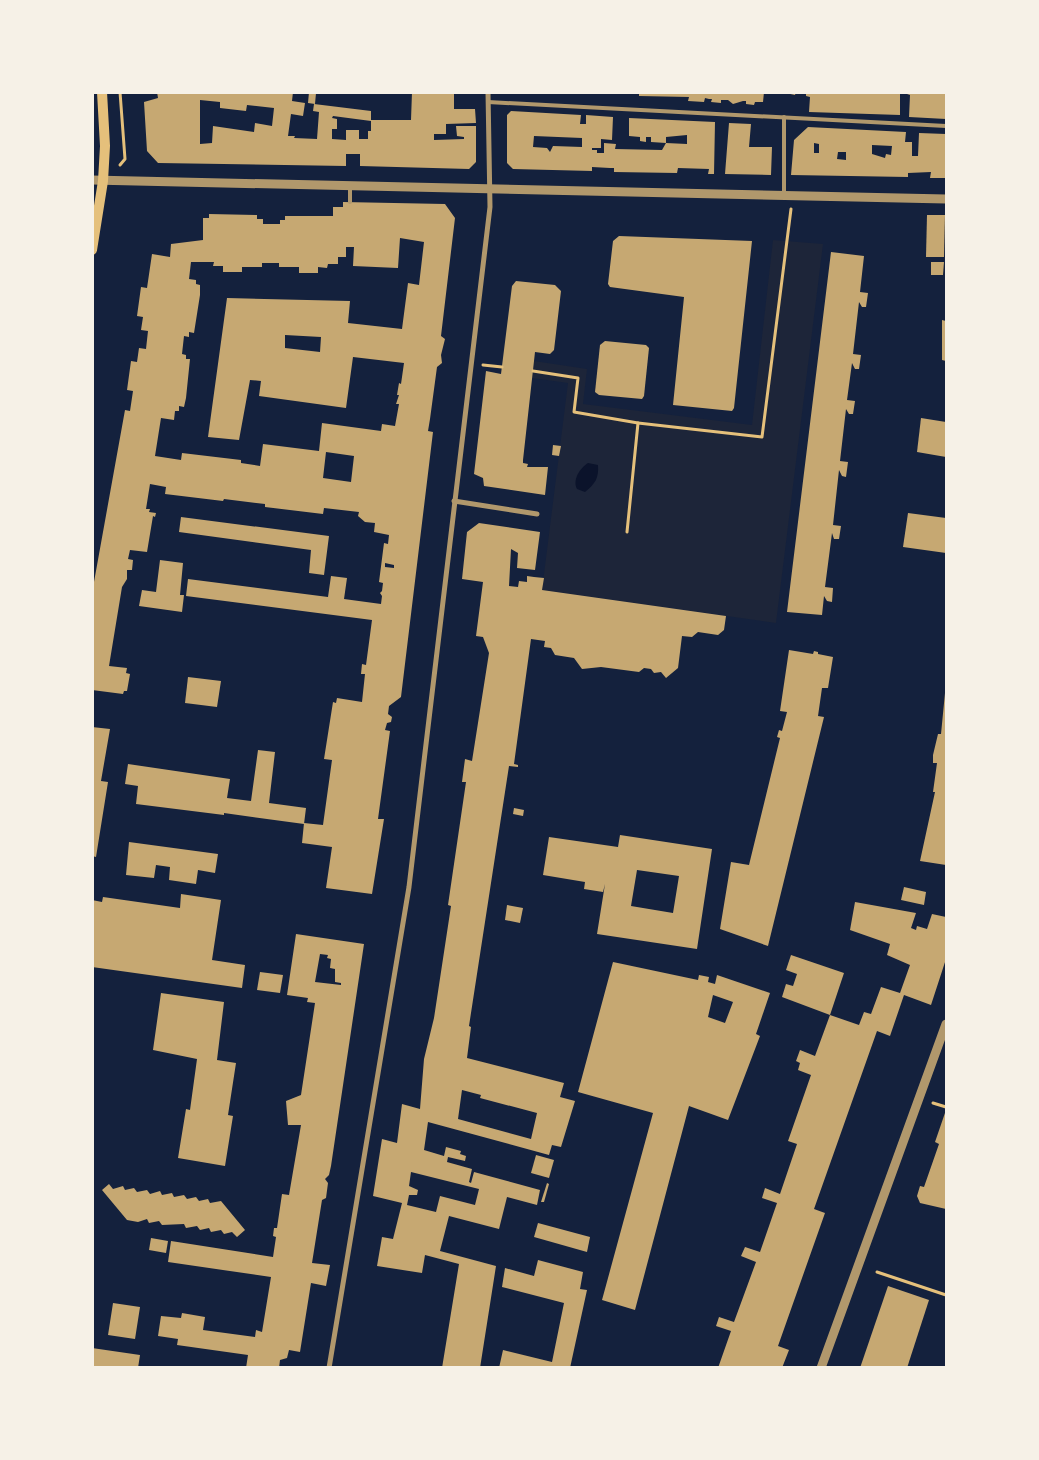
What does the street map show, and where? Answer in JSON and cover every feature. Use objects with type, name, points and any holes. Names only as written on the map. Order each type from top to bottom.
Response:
[{"type":"main road","points":[[92,250],[98,180],[105,146],[102,92]]},
{"type":"street","points":[[329,1368],[409,887],[490,207],[488,92]]},
{"type":"street","points":[[98,180],[946,199]]},
{"type":"street","points":[[454,501],[537,514]]},
{"type":"street","points":[[821,1368],[946,1024]]},
{"type":"lane","points":[[488,102],[946,126]]},
{"type":"lane","points":[[784,117],[788,195]]},
{"type":"lane","points":[[350,186],[350,202]]},
{"type":"path","points":[[533,371],[578,378],[574,412],[638,423],[762,438],[785,241],[788,195]]},
{"type":"path","points":[[471,363],[502,368]]},
{"type":"path","points":[[627,532],[638,423]]},
{"type":"path","points":[[877,1272],[946,1295]]},
{"type":"shaded area","points":[[773,240],[823,244],[776,623],[542,590],[568,383],[532,378],[534,361],[587,369],[583,404],[752,425]]},
{"type":"shaded area","points":[[588,463],[598,465],[598,474],[594,483],[585,492],[577,489],[575,482],[582,468]]},
{"type":"building","points":[[157,92],[293,92],[292,101],[305,103],[303,116],[291,114],[288,136],[317,139],[319,112],[313,111],[314,104],[371,111],[371,120],[411,120],[412,92],[454,92],[454,109],[475,109],[476,123],[446,124],[446,134],[434,134],[434,140],[464,139],[464,137],[457,136],[456,126],[476,126],[476,162],[469,169],[360,166],[360,154],[346,154],[346,166],[158,163],[147,151],[144,102],[158,98]],"holes":[[[200,100],[220,102],[220,108],[246,111],[247,105],[274,108],[272,126],[255,123],[254,132],[213,126],[212,143],[200,144]],[[333,116],[371,121],[371,131],[368,131],[368,139],[359,139],[359,130],[346,130],[346,140],[332,139],[332,129],[337,129],[337,119],[332,118]]]},
{"type":"building","points":[[309,92],[316,93],[315,104],[308,103]]},
{"type":"building","points":[[639,92],[764,92],[763,102],[755,102],[754,105],[746,104],[746,101],[733,104],[728,100],[721,100],[721,103],[711,102],[712,99],[705,98],[704,102],[688,101],[689,97],[639,96]]},
{"type":"building","points":[[781,92],[796,92],[795,95]]},
{"type":"building","points":[[806,92],[900,92],[900,115],[809,112],[810,97],[806,96]]},
{"type":"building","points":[[901,92],[946,92],[946,119],[909,117],[910,95]]},
{"type":"building","points":[[511,111],[581,115],[580,124],[586,124],[586,115],[613,117],[612,140],[601,139],[601,148],[592,148],[592,150],[597,150],[597,153],[604,153],[604,143],[616,144],[615,149],[662,150],[666,143],[651,142],[651,137],[646,137],[646,142],[640,141],[640,137],[629,136],[629,118],[715,122],[714,174],[708,174],[709,169],[678,168],[677,173],[614,172],[614,168],[592,167],[592,171],[513,169],[507,163],[507,115]],"holes":[[[687,135],[687,144],[666,143],[666,137]],[[534,136],[582,138],[582,147],[553,146],[550,152],[547,148],[533,147]]]},
{"type":"building","points":[[729,123],[751,124],[749,147],[772,147],[771,175],[725,174]]},
{"type":"building","points":[[808,127],[906,132],[905,142],[912,142],[912,156],[918,156],[919,133],[946,134],[946,178],[930,178],[931,172],[908,173],[908,177],[791,175],[794,140]],"holes":[[[814,143],[819,144],[819,153],[814,153]],[[872,145],[892,146],[891,155],[886,154],[885,158],[872,154]],[[838,152],[846,152],[846,160],[837,159]]]},
{"type":"building","points":[[343,202],[445,204],[455,218],[441,336],[445,339],[441,355],[442,363],[437,367],[428,431],[433,432],[401,697],[389,706],[388,714],[392,717],[391,722],[387,723],[385,730],[390,731],[378,819],[384,819],[372,894],[326,888],[332,847],[302,843],[304,823],[323,825],[332,760],[324,759],[333,702],[336,703],[337,698],[362,702],[365,674],[361,674],[362,664],[366,665],[372,620],[186,596],[188,579],[328,597],[331,576],[347,578],[344,599],[381,604],[382,596],[380,593],[383,583],[379,582],[384,543],[388,544],[389,535],[374,532],[375,523],[365,522],[358,516],[359,512],[324,508],[323,514],[265,507],[265,504],[165,494],[166,487],[150,484],[146,509],[150,509],[149,512],[156,513],[155,517],[153,516],[147,552],[130,550],[128,559],[133,560],[132,570],[127,570],[127,579],[122,587],[109,666],[127,668],[126,673],[130,674],[127,691],[124,691],[123,694],[92,690],[92,593],[125,410],[130,411],[133,391],[127,390],[131,361],[137,362],[139,348],[146,349],[148,331],[141,330],[143,317],[137,316],[141,287],[147,288],[152,254],[170,257],[171,244],[203,240],[203,218],[209,218],[209,214],[257,215],[257,219],[263,219],[263,224],[280,224],[280,220],[285,220],[285,216],[333,216],[333,207],[343,207]],"holes":[[[400,238],[424,242],[419,285],[408,283],[402,329],[348,323],[350,301],[227,298],[208,437],[239,440],[250,380],[261,381],[259,396],[346,408],[353,357],[404,363],[401,384],[399,383],[397,395],[399,395],[396,404],[399,404],[395,426],[382,424],[381,431],[322,423],[319,451],[263,444],[260,466],[241,463],[241,460],[182,453],[181,460],[155,456],[161,418],[174,420],[175,411],[179,411],[179,406],[184,407],[186,398],[190,359],[186,359],[186,355],[182,354],[184,336],[189,337],[189,332],[194,333],[200,295],[200,285],[196,284],[196,280],[189,279],[191,262],[214,262],[213,266],[223,266],[223,272],[242,272],[242,267],[262,267],[262,263],[279,263],[279,267],[299,267],[299,273],[318,273],[318,267],[327,268],[328,264],[338,264],[338,257],[346,257],[346,247],[354,247],[353,266],[398,268]],[[285,335],[321,337],[320,352],[285,348]],[[326,452],[354,456],[351,482],[323,478]],[[385,563],[394,565],[394,568],[385,567]]]},
{"type":"building","points":[[927,215],[945,215],[944,257],[926,257]]},
{"type":"building","points":[[619,236],[752,241],[734,408],[732,411],[673,405],[684,297],[610,287],[608,284],[613,241]]},
{"type":"building","points":[[831,252],[864,256],[860,292],[868,293],[866,307],[862,307],[859,302],[853,354],[861,355],[859,369],[855,369],[852,363],[847,400],[855,401],[853,414],[849,414],[846,409],[840,461],[848,462],[846,477],[842,476],[839,470],[833,525],[841,526],[839,539],[834,539],[832,533],[825,587],[833,588],[832,602],[827,601],[824,596],[822,615],[787,612]]},
{"type":"building","points":[[931,262],[944,262],[943,275],[931,275]]},
{"type":"building","points":[[516,281],[555,285],[561,291],[554,350],[550,354],[535,352],[523,460],[523,463],[528,464],[527,467],[548,467],[545,495],[484,486],[483,478],[474,474],[486,371],[501,374],[512,286]]},
{"type":"building","points":[[942,320],[946,321],[946,361],[942,360]]},
{"type":"building","points":[[605,341],[646,345],[649,348],[644,396],[642,399],[599,395],[595,392],[600,345]]},
{"type":"building","points":[[921,418],[946,422],[946,457],[917,452]]},
{"type":"building","points":[[553,445],[561,446],[559,456],[552,455]]},
{"type":"building","points":[[908,513],[946,518],[946,553],[903,547]]},
{"type":"building","points":[[181,517],[329,536],[324,575],[309,573],[311,550],[179,532]]},
{"type":"building","points":[[479,523],[540,532],[535,570],[517,568],[518,553],[511,549],[509,586],[518,587],[519,581],[527,582],[527,576],[544,578],[542,590],[726,616],[724,630],[718,635],[698,632],[692,637],[682,636],[678,668],[666,678],[661,672],[654,673],[651,669],[644,668],[639,672],[601,667],[582,669],[574,658],[555,655],[551,648],[544,647],[545,641],[531,639],[514,764],[518,765],[518,767],[509,766],[469,1026],[471,1027],[467,1058],[564,1083],[560,1097],[575,1101],[561,1147],[552,1145],[549,1155],[428,1122],[424,1150],[444,1156],[446,1147],[461,1151],[460,1154],[466,1156],[465,1161],[448,1157],[447,1162],[472,1169],[469,1182],[471,1183],[474,1172],[540,1190],[537,1205],[507,1197],[499,1229],[449,1216],[440,1251],[496,1266],[480,1368],[442,1368],[459,1264],[425,1255],[422,1273],[377,1266],[382,1237],[393,1239],[402,1203],[373,1196],[382,1139],[397,1143],[402,1104],[420,1109],[424,1059],[434,1018],[451,906],[448,905],[466,782],[462,782],[465,759],[472,761],[489,653],[483,637],[476,636],[483,582],[462,579],[467,532]],"holes":[[[462,1090],[481,1095],[480,1098],[537,1113],[531,1139],[458,1119]],[[411,1172],[479,1189],[475,1205],[440,1196],[436,1212],[407,1205],[409,1195],[417,1195],[418,1190],[409,1186]]]},
{"type":"building","points":[[160,560],[183,563],[180,595],[184,595],[182,612],[139,606],[142,590],[156,592]]},
{"type":"building","points":[[789,650],[813,654],[814,651],[818,652],[818,654],[833,657],[828,688],[822,688],[818,716],[824,717],[768,946],[720,929],[731,862],[749,865],[780,738],[777,737],[779,730],[782,731],[787,712],[780,711]]},
{"type":"building","points":[[188,677],[221,681],[217,707],[185,703]]},
{"type":"building","points":[[945,693],[946,865],[920,861],[935,792],[933,792],[937,763],[933,763],[933,755],[938,734],[941,734]]},
{"type":"building","points":[[92,727],[110,729],[101,781],[108,782],[96,857],[92,856]]},
{"type":"building","points":[[258,750],[275,752],[269,803],[306,808],[304,824],[136,804],[138,786],[125,784],[128,764],[230,779],[227,798],[251,801]]},
{"type":"building","points":[[514,808],[524,810],[523,816],[513,814]]},
{"type":"building","points":[[620,835],[712,849],[697,949],[597,934],[605,884],[603,892],[584,889],[585,882],[543,875],[549,837],[618,847]],"holes":[[[637,870],[679,876],[673,913],[631,906]]]},
{"type":"building","points":[[129,842],[218,854],[215,873],[198,870],[196,884],[169,880],[170,867],[156,865],[154,878],[126,875]]},
{"type":"building","points":[[904,887],[926,892],[924,905],[901,900]]},
{"type":"building","points":[[181,894],[221,900],[212,960],[245,965],[242,988],[92,967],[92,900],[102,902],[103,897],[180,908]]},
{"type":"building","points":[[855,902],[916,913],[911,928],[916,930],[917,926],[927,929],[932,914],[946,917],[946,959],[931,1005],[904,995],[890,1036],[877,1031],[814,1209],[825,1213],[778,1346],[789,1350],[782,1368],[718,1368],[731,1331],[716,1326],[719,1317],[734,1322],[756,1262],[741,1256],[745,1247],[760,1252],[777,1203],[762,1198],[765,1188],[780,1194],[797,1144],[788,1141],[811,1075],[798,1070],[800,1063],[796,1061],[800,1050],[815,1056],[830,1015],[859,1025],[864,1012],[871,1014],[881,987],[900,993],[910,965],[887,955],[890,944],[850,930]]},
{"type":"building","points":[[507,905],[523,908],[520,923],[505,920]]},
{"type":"building","points":[[296,934],[364,944],[331,1166],[329,1175],[325,1179],[328,1183],[326,1198],[322,1200],[312,1263],[330,1265],[326,1286],[311,1283],[300,1352],[289,1350],[287,1358],[280,1360],[279,1368],[246,1368],[248,1355],[177,1345],[178,1339],[158,1336],[161,1316],[181,1318],[182,1313],[205,1317],[203,1330],[255,1337],[256,1330],[262,1332],[271,1277],[168,1262],[171,1241],[273,1257],[276,1237],[273,1236],[274,1228],[277,1228],[282,1194],[289,1195],[301,1125],[288,1125],[286,1101],[301,1095],[315,1003],[307,1002],[308,998],[287,995]],"holes":[[[320,954],[328,955],[327,958],[331,959],[330,968],[335,969],[335,982],[341,983],[341,985],[315,982]]]},
{"type":"building","points":[[791,955],[844,973],[830,1015],[782,997],[786,984],[793,986],[797,974],[786,970]]},
{"type":"building","points":[[613,962],[698,980],[699,975],[709,977],[708,982],[715,984],[717,975],[770,993],[756,1034],[760,1036],[728,1120],[689,1106],[635,1310],[602,1300],[653,1113],[578,1092]],"holes":[[[713,995],[733,1002],[725,1023],[708,1017]]]},
{"type":"building","points":[[260,972],[283,975],[280,993],[257,990]]},
{"type":"building","points":[[161,993],[224,1002],[217,1060],[236,1063],[228,1115],[233,1116],[225,1166],[178,1158],[186,1109],[190,1110],[197,1059],[153,1050]]},
{"type":"building","points":[[946,1110],[946,1209],[920,1203],[917,1196],[920,1186],[924,1187],[939,1144],[935,1142]]},
{"type":"building","points":[[536,1155],[554,1160],[549,1178],[531,1173]]},
{"type":"building","points":[[547,1183],[549,1184],[544,1202],[541,1202]]},
{"type":"building","points":[[109,1184],[113,1189],[123,1186],[125,1190],[134,1188],[137,1192],[147,1190],[150,1194],[160,1191],[162,1195],[172,1193],[174,1197],[184,1195],[187,1199],[196,1197],[199,1201],[208,1199],[210,1203],[221,1201],[245,1230],[237,1237],[232,1232],[224,1234],[221,1230],[211,1232],[209,1228],[200,1230],[197,1226],[186,1228],[184,1224],[162,1225],[159,1221],[149,1223],[147,1219],[138,1222],[127,1220],[102,1190]]},
{"type":"building","points":[[538,1223],[590,1237],[587,1252],[534,1237]]},
{"type":"building","points":[[151,1238],[168,1241],[166,1253],[149,1250]]},
{"type":"building","points":[[538,1260],[583,1272],[580,1289],[587,1290],[570,1368],[499,1368],[503,1350],[552,1362],[564,1303],[502,1287],[505,1268],[534,1276]]},
{"type":"building","points":[[888,1286],[929,1300],[907,1368],[860,1368]]},
{"type":"building","points":[[113,1303],[140,1307],[135,1339],[108,1335]]},
{"type":"building","points":[[92,1348],[140,1355],[138,1368],[92,1368]]}]
